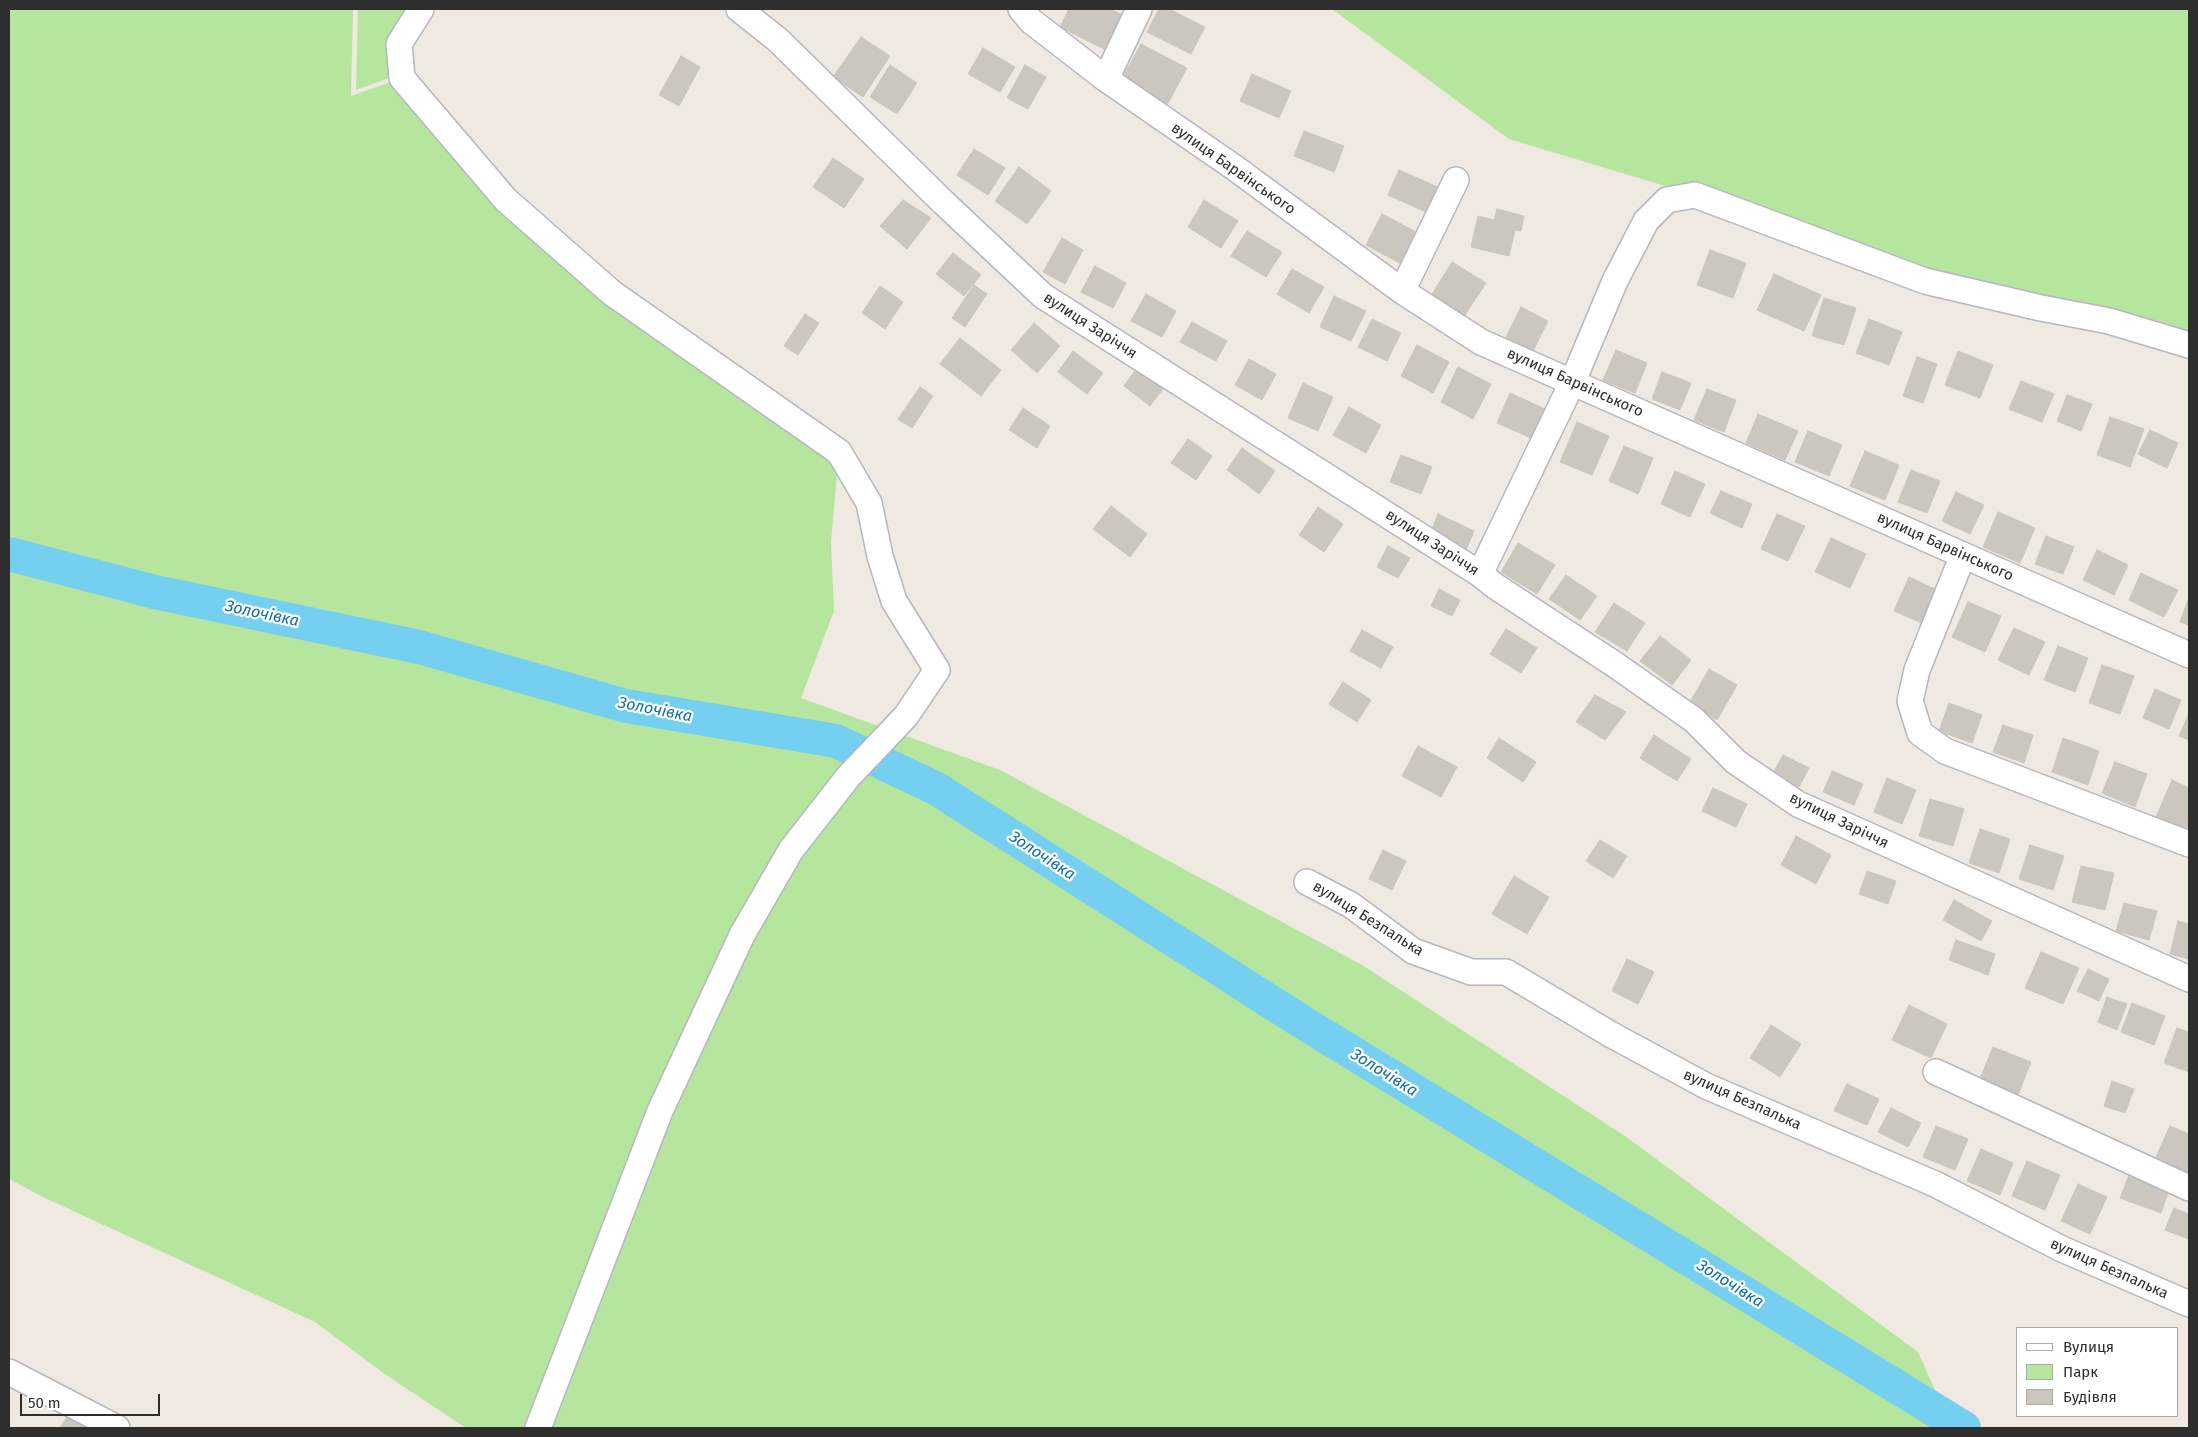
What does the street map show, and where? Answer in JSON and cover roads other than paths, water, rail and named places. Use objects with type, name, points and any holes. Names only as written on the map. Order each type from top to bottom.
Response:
[{"type":"street","points":[[421,9],[399,44],[402,78],[506,200],[612,293],[839,452],[870,503],[880,556],[894,601],[937,670],[906,716],[848,777],[791,850],[742,935],[660,1111],[538,1428]]},
{"type":"street","name":"вулиця Заріччя","points":[[739,9],[778,40],[944,204],[1043,296],[1480,574],[1694,720],[1736,762],[1798,804],[2189,979]]},
{"type":"street","name":"вулиця Барвінського","points":[[1020,9],[1031,20],[1106,79],[1235,168],[1402,291],[1481,342],[1573,381],[2189,655]]},
{"type":"street","points":[[1106,79],[1139,9]]},
{"type":"street","points":[[1402,291],[1456,180]]},
{"type":"street","points":[[1480,574],[1573,381],[1615,282],[1646,221],[1666,200],[1695,195],[1925,281],[2041,308],[2109,321],[2189,345]]},
{"type":"street","points":[[1963,555],[1917,670],[1910,701],[1920,734],[1945,751],[2189,844]]},
{"type":"street","name":"вулиця Безпалька","points":[[1307,882],[1351,905],[1413,951],[1471,972],[1506,972],[1610,1034],[1706,1086],[1935,1184],[2062,1249],[2189,1304]]},
{"type":"street","points":[[1936,1072],[2189,1188]]},
{"type":"street","points":[[9,1372],[117,1428]]},
{"type":"waterway","name":"Золочівка","points":[[9,554],[155,592],[419,647],[626,706],[836,741],[937,789],[1299,1020],[1964,1428]]}]
